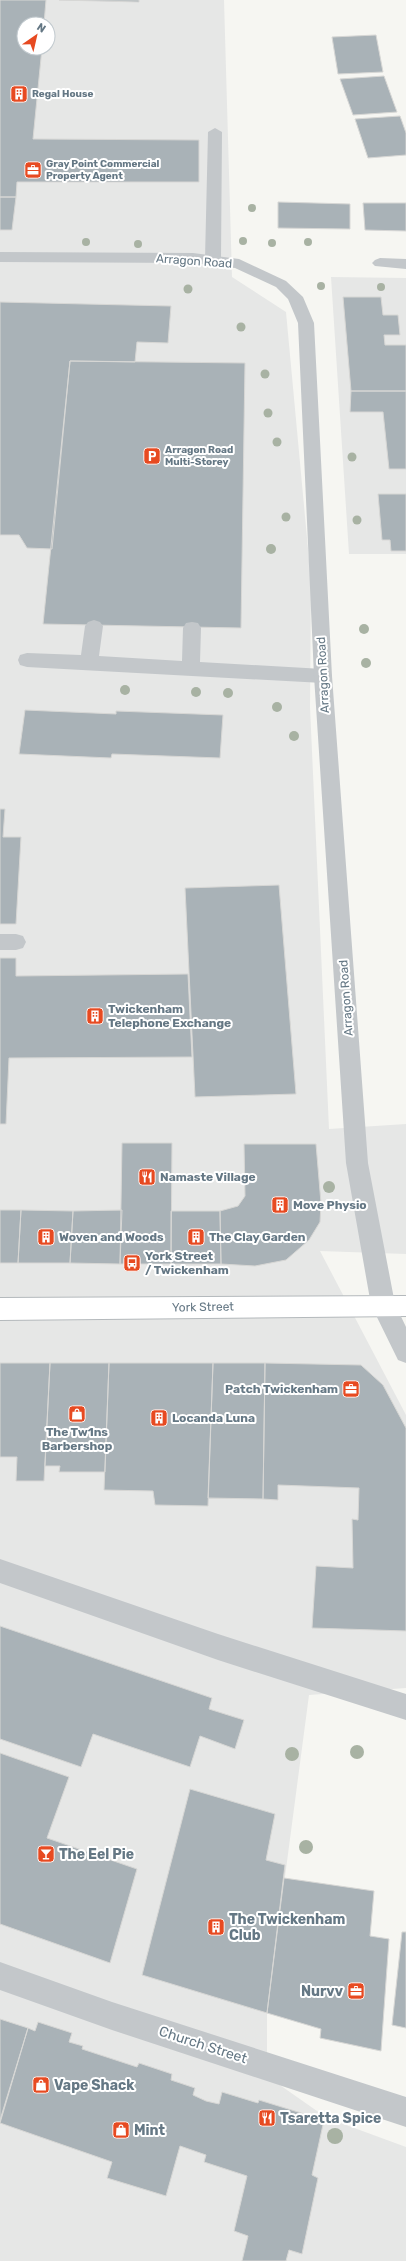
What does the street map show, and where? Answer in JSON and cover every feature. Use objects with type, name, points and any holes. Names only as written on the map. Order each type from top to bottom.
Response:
[{"type":"main road","name":"York Street","points":[[0,1309],[406,1306]]},
{"type":"street","points":[[213,259],[215,132]]},
{"type":"street","name":"Arragon Road","points":[[0,257],[213,259],[239,264],[281,284],[295,297],[306,323],[323,676],[357,1163],[383,1305],[406,1352]]},
{"type":"street","points":[[380,263],[406,264]]},
{"type":"street","points":[[89,662],[94,626]]},
{"type":"street","points":[[191,668],[192,628]]},
{"type":"street","points":[[27,660],[89,662],[323,676]]},
{"type":"street","points":[[0,1572],[218,1647],[406,1707]]},
{"type":"street","name":"Church Street","points":[[0,1976],[119,2018],[406,2112]]},
{"type":"shaded area","points":[[0,0],[224,0],[232,277],[286,312],[311,581],[310,707],[329,1129],[406,1124],[406,1254],[320,1251],[406,1415],[406,1688],[309,1695],[267,2013],[267,2076],[327,2118],[406,2147],[406,2261],[0,2261]]},
{"type":"shaded area","points":[[331,277],[406,278],[406,554],[349,554]]},
{"type":"building","name":"Regal House","points":[[0,0],[46,0],[45,16],[16,16],[16,56],[41,56],[33,139],[199,140],[199,182],[17,182],[16,197],[0,197]]},
{"type":"building","points":[[59,0],[139,0],[139,2]]},
{"type":"building","points":[[376,35],[383,72],[338,74],[332,37]]},
{"type":"building","points":[[384,76],[397,112],[353,115],[340,79]]},
{"type":"building","points":[[400,116],[406,133],[406,155],[368,158],[355,119]]},
{"type":"building","points":[[0,197],[16,197],[12,230],[0,230]]},
{"type":"building","points":[[278,202],[350,204],[350,229],[278,228]]},
{"type":"building","points":[[363,203],[406,203],[406,231],[365,230]]},
{"type":"building","points":[[343,297],[381,297],[383,315],[398,315],[400,335],[384,335],[385,345],[406,345],[406,391],[351,391]]},
{"type":"building","points":[[0,302],[171,306],[168,343],[137,342],[135,362],[70,361],[52,549],[27,548],[19,535],[0,535]]},
{"type":"building","name":"Arragon Road Multi-Storey","points":[[70,361],[245,363],[241,628],[43,624]]},
{"type":"building","points":[[351,391],[406,391],[406,469],[389,469],[383,412],[350,412]]},
{"type":"building","points":[[378,494],[406,494],[406,551],[391,551],[390,540],[382,540]]},
{"type":"building","points":[[25,710],[116,714],[116,711],[223,715],[220,758],[112,754],[111,758],[19,754]]},
{"type":"building","points":[[0,809],[5,809],[3,837],[21,837],[16,924],[0,924]]},
{"type":"building","points":[[279,885],[296,1094],[195,1097],[185,888]]},
{"type":"building","name":"Twickenham Telephone Exchange","points":[[0,958],[16,958],[16,976],[188,974],[192,1057],[9,1058],[6,1124],[0,1124]]},
{"type":"building","name":"Namaste Village","points":[[122,1143],[172,1143],[171,1264],[120,1264]]},
{"type":"building","name":"Move Physio","points":[[244,1144],[316,1144],[321,1203],[320,1222],[309,1240],[286,1260],[255,1266],[221,1264],[220,1211],[238,1206],[245,1196]]},
{"type":"building","points":[[0,1210],[21,1210],[18,1263],[0,1263]]},
{"type":"building","name":"Woven and Woods","points":[[21,1210],[73,1211],[70,1263],[18,1263]]},
{"type":"building","points":[[122,1210],[120,1264],[70,1263],[73,1211]]},
{"type":"building","name":"The Clay Garden","points":[[171,1211],[220,1211],[221,1264],[171,1264]]},
{"type":"building","points":[[0,1363],[50,1363],[44,1481],[16,1481],[17,1457],[0,1457]]},
{"type":"building","name":"The Tw1ns Barbershop","points":[[50,1363],[109,1363],[105,1472],[59,1472],[60,1466],[45,1466]]},
{"type":"building","name":"Locanda Luna","points":[[109,1363],[213,1363],[208,1506],[155,1505],[153,1491],[104,1490]]},
{"type":"building","points":[[213,1363],[265,1363],[263,1499],[208,1498]]},
{"type":"building","points":[[265,1363],[361,1365],[383,1385],[406,1428],[406,1631],[312,1628],[316,1566],[353,1568],[352,1519],[358,1520],[359,1488],[278,1485],[278,1500],[263,1499]]},
{"type":"building","points":[[0,1626],[212,1698],[209,1709],[244,1720],[235,1749],[200,1736],[190,1767],[93,1734],[81,1767],[0,1739]]},
{"type":"building","name":"The Eel Pie","points":[[0,1753],[69,1777],[47,1838],[137,1869],[110,1963],[0,1924]]},
{"type":"building","name":"The Twickenham Club","points":[[190,1789],[275,1814],[266,1860],[285,1865],[267,2013],[142,1975]]},
{"type":"building","points":[[284,1878],[374,1891],[370,1936],[389,1939],[381,2051],[320,2038],[321,2029],[267,2013]]},
{"type":"building","points":[[402,1932],[406,1932],[406,2028],[392,2025]]},
{"type":"building","points":[[0,2019],[28,2028],[0,2120]]},
{"type":"building","points":[[38,2022],[72,2033],[69,2042],[83,2046],[82,2049],[137,2067],[139,2063],[172,2074],[171,2080],[195,2088],[193,2095],[206,2101],[219,2104],[222,2092],[258,2103],[259,2100],[324,2120],[312,2175],[318,2178],[302,2254],[289,2250],[286,2261],[242,2261],[248,2236],[234,2231],[247,2176],[204,2162],[206,2155],[180,2146],[166,2196],[107,2178],[112,2162],[0,2123],[28,2028],[35,2031]]},
{"type":"place","name":"Regal House","points":[[19,94]]},
{"type":"place","name":"Gray Point Commercial Property Agent","points":[[33,170]]},
{"type":"place","name":"Arragon Road Multi-Storey","points":[[152,456]]},
{"type":"place","name":"Twickenham Telephone Exchange","points":[[95,1016]]},
{"type":"place","name":"Namaste Village","points":[[147,1177]]},
{"type":"place","name":"Move Physio","points":[[280,1205]]},
{"type":"place","name":"Woven and Woods","points":[[46,1237]]},
{"type":"place","name":"The Clay Garden","points":[[196,1237]]},
{"type":"place","name":"York Street / Twickenham","points":[[132,1263]]},
{"type":"place","name":"Patch Twickenham","points":[[351,1389]]},
{"type":"place","name":"The Tw1ns Barbershop","points":[[77,1414]]},
{"type":"place","name":"Locanda Luna","points":[[159,1418]]},
{"type":"place","name":"The Eel Pie","points":[[46,1854]]},
{"type":"place","name":"The Twickenham Club","points":[[216,1927]]},
{"type":"place","name":"Nurvv","points":[[356,1991]]},
{"type":"place","name":"Vape Shack","points":[[41,2085]]},
{"type":"place","name":"Tsaretta Spice","points":[[267,2118]]},
{"type":"place","name":"Mint","points":[[121,2130]]}]
